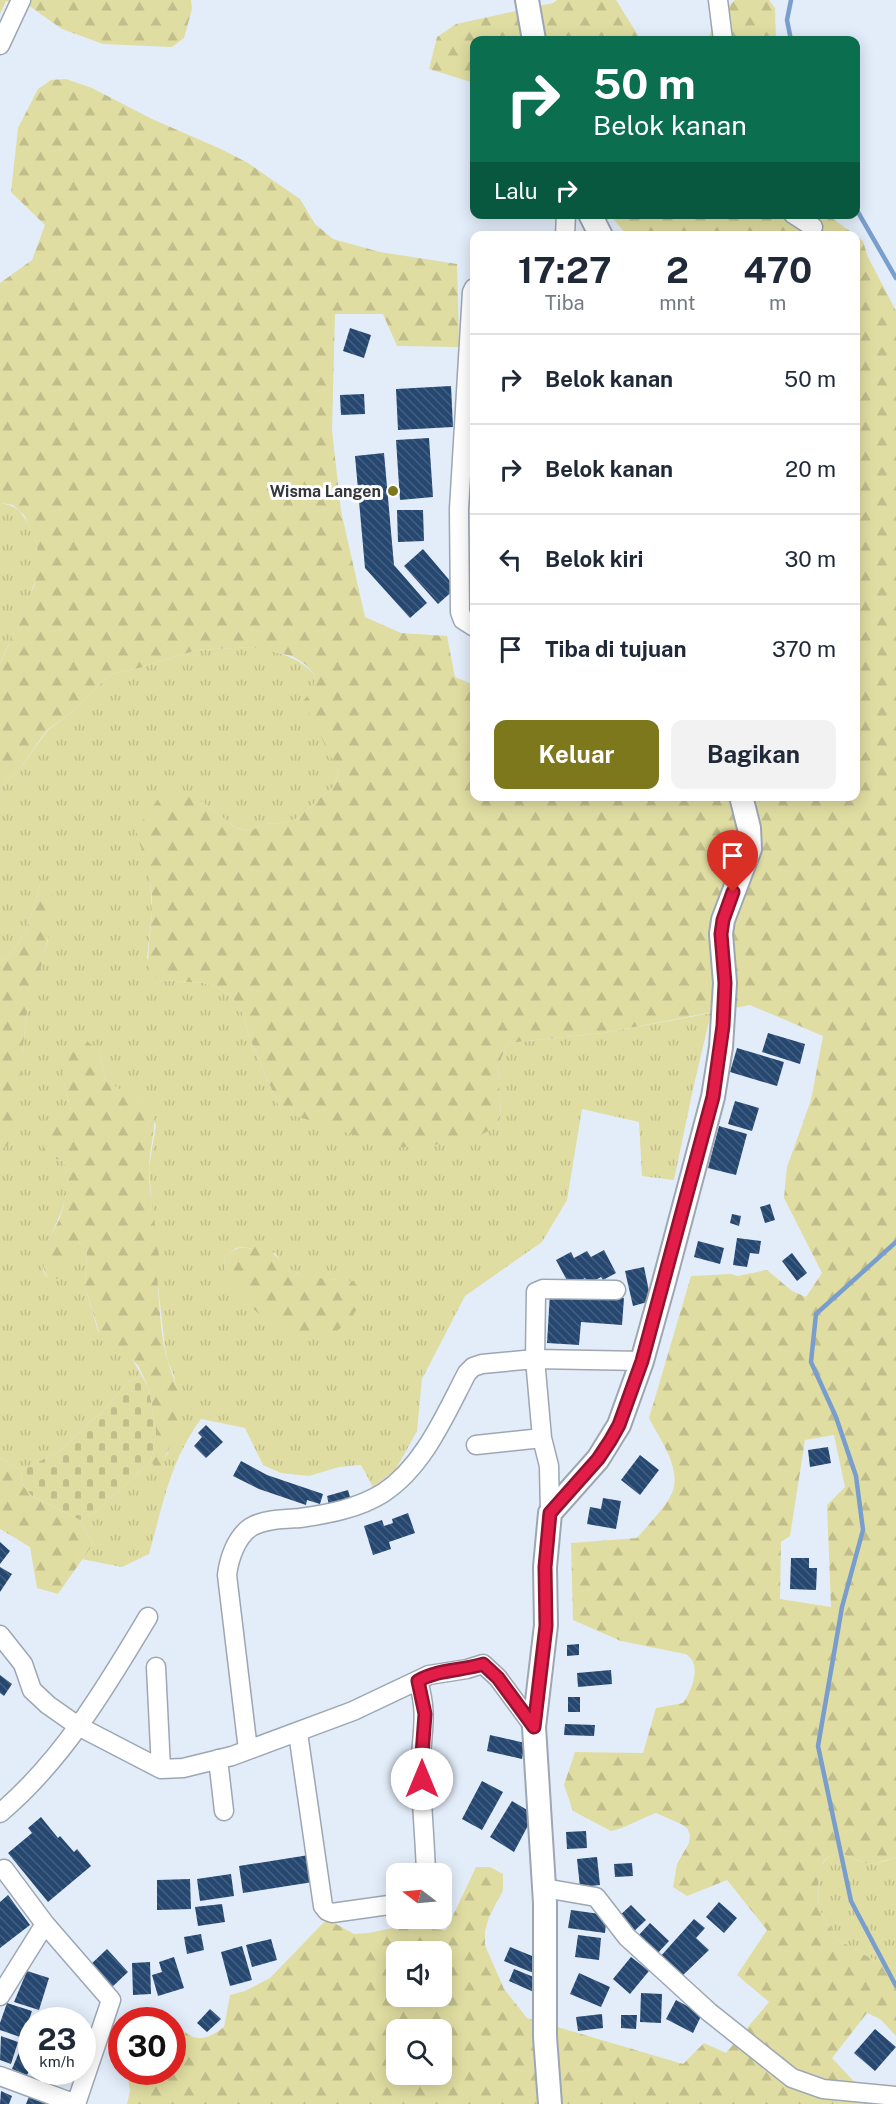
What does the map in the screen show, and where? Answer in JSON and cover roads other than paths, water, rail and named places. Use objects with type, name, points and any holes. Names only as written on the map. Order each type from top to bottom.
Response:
[{"type":"street","points":[[0,45],[21,0]]},
{"type":"street","points":[[527,0],[533,36]]},
{"type":"street","points":[[718,0],[722,36]]},
{"type":"street","points":[[801,219],[813,227]]},
{"type":"street","points":[[470,325],[459,509],[460,612],[463,620],[470,624]]},
{"type":"street","points":[[550,1513],[598,1459],[610,1441],[619,1425],[642,1361],[713,1097],[723,1026],[725,983],[721,934],[723,920],[750,849],[749,828],[742,801]]},
{"type":"street","points":[[550,2104],[545,2037],[544,1888],[534,1727],[546,1626],[545,1567],[550,1513],[549,1466],[542,1438],[536,1359],[536,1292],[543,1288],[616,1290]]},
{"type":"street","points":[[248,1750],[227,1575],[239,1540],[246,1532],[254,1526],[270,1521],[318,1515],[364,1503],[396,1484],[421,1456],[466,1373],[473,1367],[482,1364],[536,1359],[642,1361]]},
{"type":"street","points":[[476,1445],[542,1438]]},
{"type":"street","points":[[0,1814],[44,1771],[78,1726],[148,1617]]},
{"type":"street","points":[[0,1635],[23,1664],[32,1690],[48,1705],[78,1726],[161,1769],[183,1768],[248,1750],[353,1711],[429,1675],[483,1664],[498,1678],[534,1727]]},
{"type":"street","points":[[156,1667],[161,1769]]},
{"type":"street","points":[[418,1681],[425,1714],[422,1755],[426,1863]]},
{"type":"street","points":[[298,1733],[323,1906],[332,1913],[386,1905]]},
{"type":"street","points":[[218,1759],[224,1811]]},
{"type":"street","points":[[0,2076],[76,2104],[111,2000],[45,1924],[1,1867]]},
{"type":"street","points":[[544,1888],[596,1897],[627,1937],[716,2018],[792,2078],[823,2089],[896,2096]]},
{"type":"street","points":[[0,1996],[45,1924]]},
{"type":"waterway","points":[[790,36],[787,20],[791,0]]},
{"type":"waterway","points":[[860,216],[896,278]]},
{"type":"waterway","points":[[896,1242],[816,1314],[811,1362],[836,1417],[856,1476],[863,1530],[842,1607],[818,1746],[851,1901],[896,1986]]},
{"type":"place","name":"Wisma Langen","points":[[393,491]]}]
